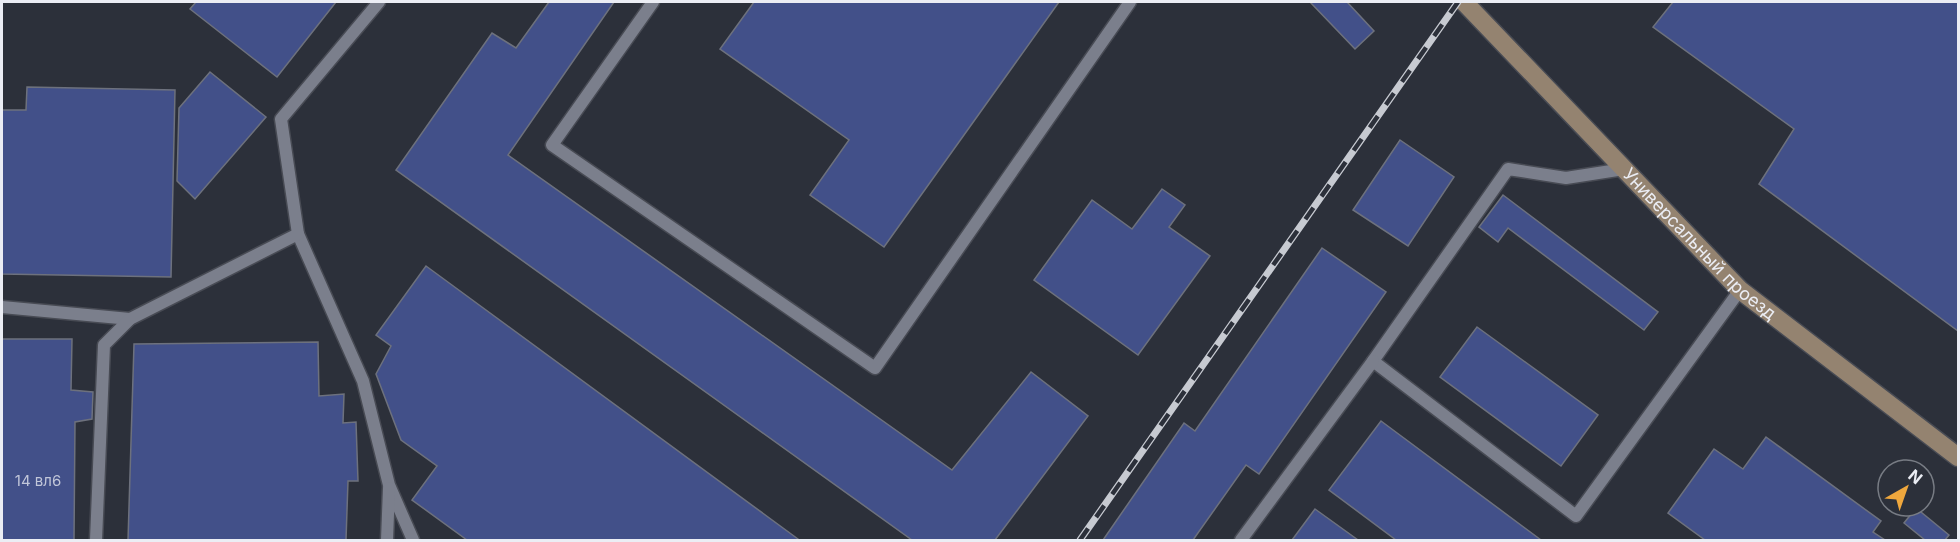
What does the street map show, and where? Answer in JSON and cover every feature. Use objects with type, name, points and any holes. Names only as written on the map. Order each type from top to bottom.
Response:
[{"type":"street","name":"Универсальный проезд","points":[[1464,2],[1740,290],[1959,457]]},
{"type":"lane","points":[[379,2],[281,119],[298,234],[363,381],[389,485],[413,540]]},
{"type":"lane","points":[[653,2],[552,145],[875,368],[1130,2]]},
{"type":"lane","points":[[1240,540],[1373,361],[1508,169],[1566,178],[1624,169]]},
{"type":"lane","points":[[96,540],[104,345],[130,318],[298,234]]},
{"type":"lane","points":[[1373,361],[1575,516],[1740,290]]},
{"type":"lane","points":[[2,307],[130,318]]},
{"type":"lane","points":[[387,540],[389,485]]},
{"type":"building","points":[[196,2],[336,2],[277,77],[190,9]]},
{"type":"building","points":[[549,2],[614,2],[508,155],[952,470],[1031,372],[1088,416],[995,540],[912,540],[396,170],[492,33],[516,48]]},
{"type":"building","points":[[754,2],[1059,2],[884,247],[810,195],[849,140],[720,49]]},
{"type":"building","points":[[1310,2],[1347,2],[1374,31],[1355,49]]},
{"type":"building","points":[[1673,2],[1958,2],[1958,331],[1759,184],[1794,129],[1653,27]]},
{"type":"building","points":[[210,72],[266,117],[195,199],[177,181],[179,108]]},
{"type":"building","points":[[27,87],[175,90],[171,277],[2,274],[2,110],[26,110]]},
{"type":"building","points":[[1400,140],[1454,177],[1408,246],[1353,210]]},
{"type":"building","points":[[1162,189],[1185,205],[1169,227],[1210,256],[1138,355],[1034,280],[1092,200],[1132,229]]},
{"type":"building","points":[[1503,195],[1658,312],[1644,330],[1508,228],[1498,242],[1479,227]]},
{"type":"building","points":[[1322,248],[1386,292],[1259,474],[1246,465],[1193,540],[1103,540],[1184,423],[1195,431]]},
{"type":"building","points":[[426,266],[798,539],[467,540],[412,500],[437,466],[401,440],[376,374],[391,346],[376,335]]},
{"type":"building","points":[[1477,327],[1598,415],[1561,466],[1440,377]]},
{"type":"building","points":[[2,339],[72,339],[71,390],[93,392],[92,419],[75,422],[74,540],[2,540]]},
{"type":"building","points":[[318,342],[319,396],[344,394],[343,423],[356,422],[358,481],[348,481],[346,540],[128,540],[134,344]]},
{"type":"building","points":[[1381,421],[1541,540],[1396,540],[1329,490]]},
{"type":"building","points":[[1766,437],[1881,521],[1873,532],[1885,540],[1705,540],[1668,513],[1714,449],[1743,469]]},
{"type":"building","points":[[1315,509],[1358,540],[1292,540]]},
{"type":"building","points":[[1908,518],[1928,518],[1949,535],[1945,540],[1925,540],[1904,523]]},
{"type":"railway","points":[[1080,540],[1458,2]]}]
